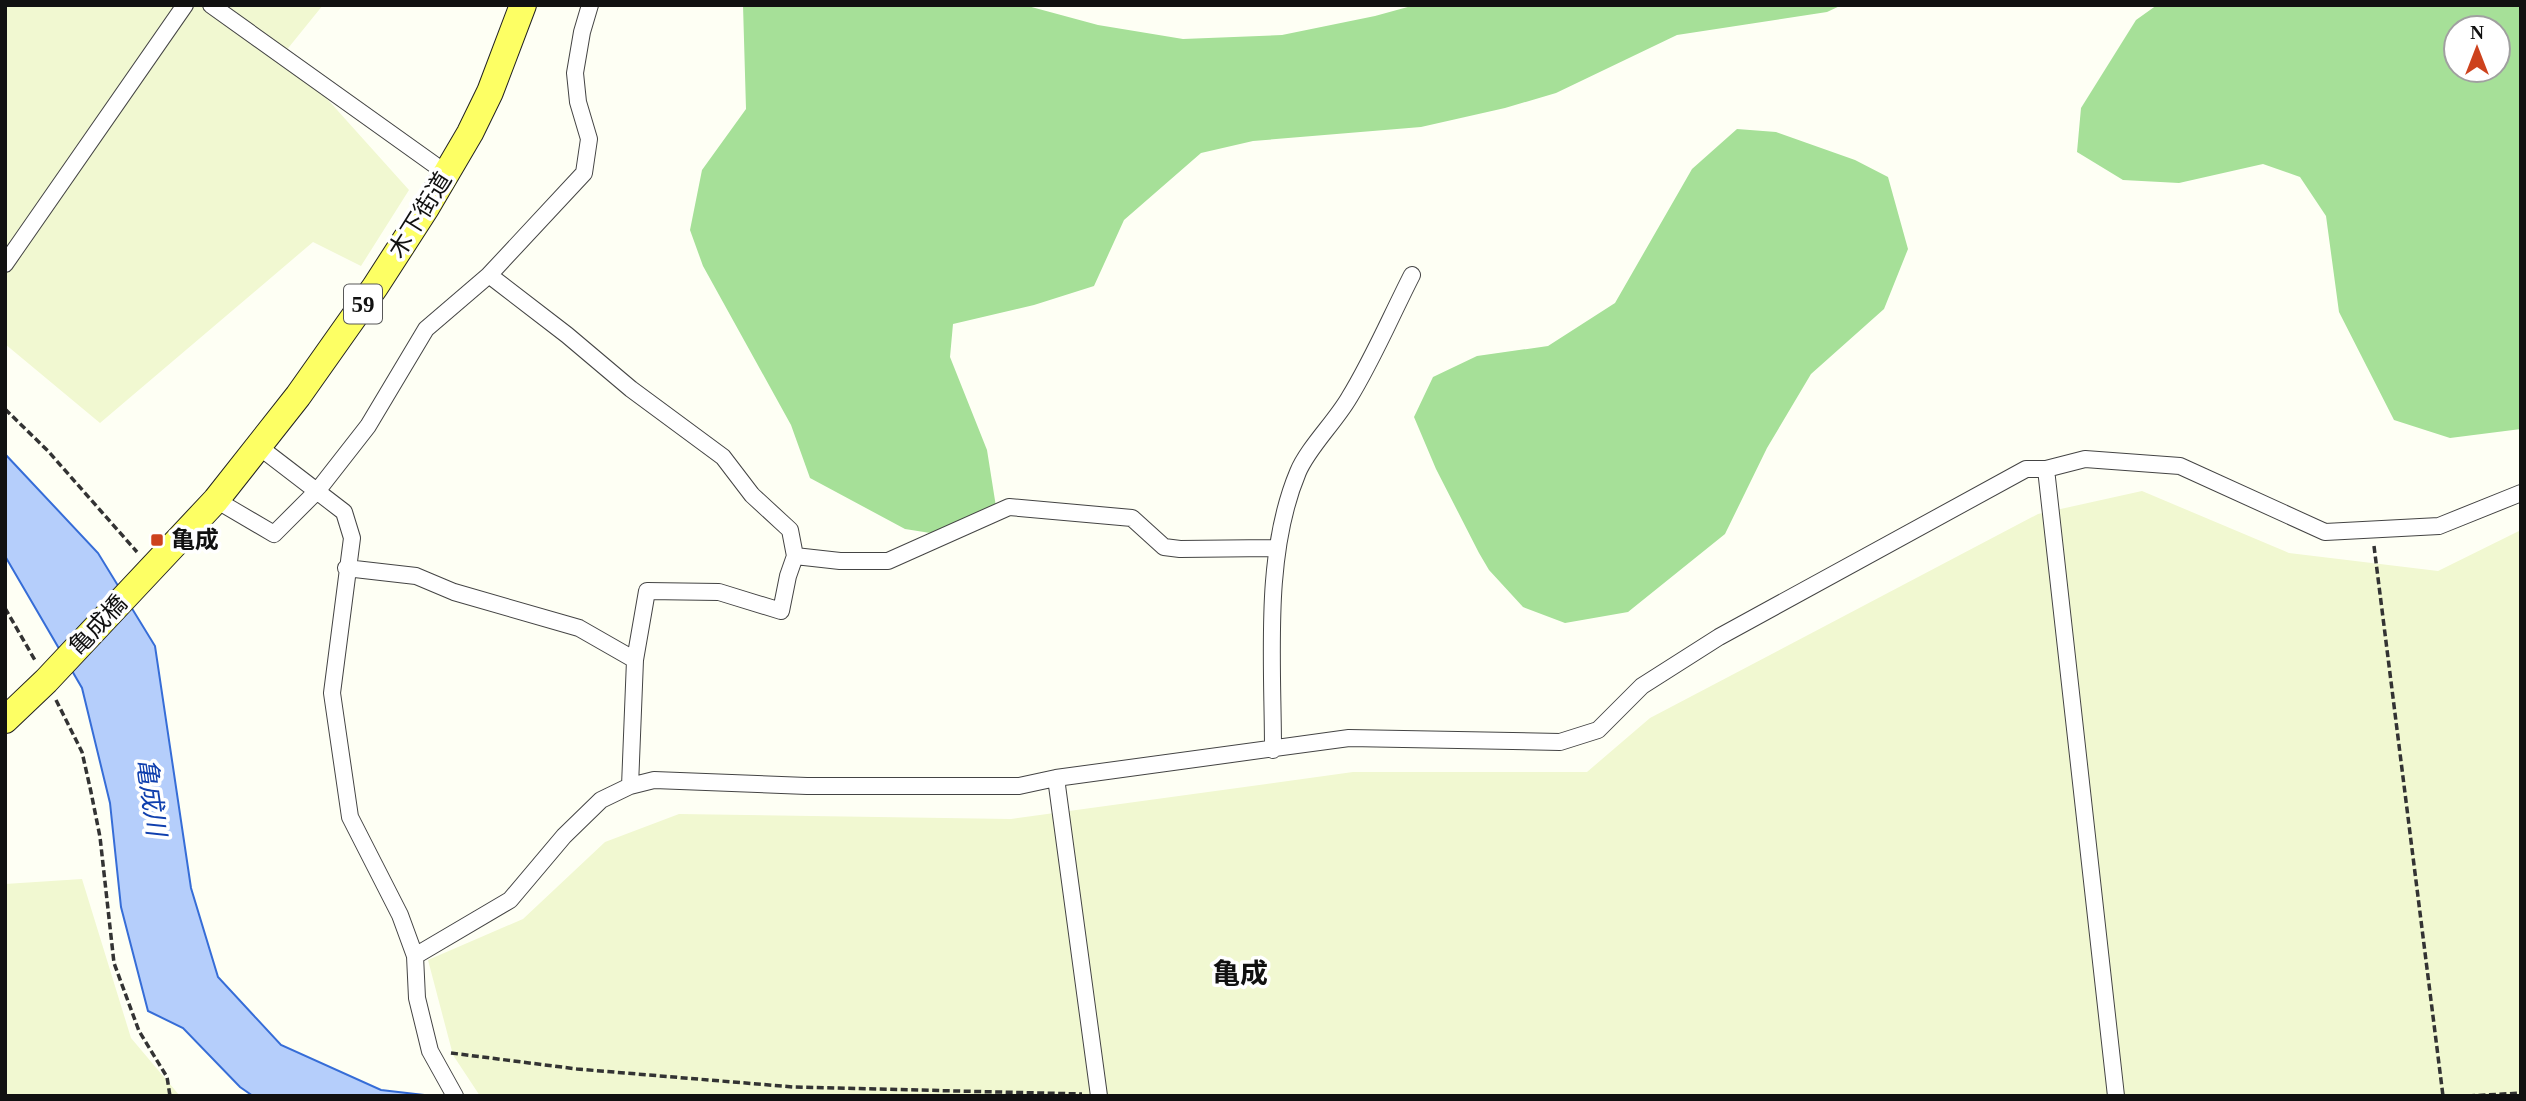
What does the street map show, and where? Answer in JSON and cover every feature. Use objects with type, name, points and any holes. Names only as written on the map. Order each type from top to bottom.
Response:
[{"type":"main road","name":"木下街道","points":[[151,569],[216,500],[298,396],[375,287],[446,173],[490,92],[523,5]]},
{"type":"main road","name":"亀成橋","points":[[46,681],[151,569]]},
{"type":"main road","name":"59","points":[[5,720],[46,681]]},
{"type":"street","points":[[5,264],[185,5]]},
{"type":"street","points":[[211,5],[446,173]]},
{"type":"street","points":[[216,500],[274,534],[318,490],[368,426],[426,329],[489,275],[584,173],[589,139],[578,102],[575,73],[590,5]]},
{"type":"street","points":[[489,275],[631,389],[723,457],[752,495],[790,530],[795,556],[781,611],[719,592],[647,592],[635,660],[630,786]]},
{"type":"street","points":[[1273,750],[1273,602],[1276,548],[1298,470],[1349,398],[1412,275]]},
{"type":"street","points":[[258,446],[344,512],[352,538],[346,568],[332,693],[350,817],[400,915],[415,956],[417,998],[430,1051],[455,1096]]},
{"type":"street","points":[[415,956],[510,900],[564,836],[601,800],[630,786],[654,780],[807,786],[1019,786],[1056,778],[1349,738],[1560,742],[1598,730],[1642,686],[1718,637],[2026,469],[2046,468],[2085,459],[2180,466],[2325,533],[2439,526],[2521,493]]},
{"type":"street","points":[[2046,468],[2116,1096]]},
{"type":"street","points":[[795,556],[841,561],[888,561],[1009,507],[1132,518],[1164,547],[1276,548]]},
{"type":"street","points":[[346,568],[416,576],[454,592],[579,628],[635,660]]},
{"type":"street","points":[[1056,778],[1099,1095]]},
{"type":"path","points":[[5,410],[48,451],[151,569]]},
{"type":"path","points":[[2372,530],[2443,1096]]},
{"type":"path","points":[[5,608],[82,752],[100,837],[114,963],[139,1031],[167,1077],[170,1096]]},
{"type":"path","points":[[430,1051],[577,1069],[793,1087],[1099,1095]]},
{"type":"path","points":[[2468,1096],[2521,1093]]},
{"type":"green space","points":[[5,5],[323,5],[285,52],[409,190],[361,266],[313,242],[100,423],[5,344]]},
{"type":"green space","points":[[743,5],[1024,5],[1098,25],[1183,39],[1282,35],[1415,5],[1842,5],[1827,12],[1677,35],[1556,93],[1505,108],[1421,127],[1253,141],[1201,153],[1124,220],[1094,286],[1034,305],[953,324],[950,357],[987,450],[997,513],[943,535],[905,529],[810,478],[791,425],[703,266],[690,230],[702,170],[746,109]]},
{"type":"green space","points":[[2157,5],[2521,5],[2521,429],[2450,438],[2394,420],[2339,312],[2326,216],[2300,177],[2263,164],[2179,183],[2123,180],[2077,152],[2081,108],[2136,20]]},
{"type":"green space","points":[[1737,129],[1776,132],[1855,160],[1888,177],[1908,249],[1884,309],[1811,374],[1767,448],[1725,534],[1628,612],[1565,623],[1523,607],[1489,570],[1479,553],[1436,469],[1414,417],[1433,377],[1477,356],[1548,346],[1615,303],[1692,169]]},
{"type":"green space","points":[[2142,491],[2289,553],[2438,571],[2521,530],[2521,1096],[480,1096],[453,1055],[428,960],[523,919],[605,842],[679,814],[1011,819],[1353,772],[1587,772],[1650,718],[2038,514]]},
{"type":"green space","points":[[82,879],[131,1038],[180,1096],[5,1096],[5,884]]},
{"type":"water","name":"亀成川","points":[[5,454],[98,553],[155,646],[191,888],[218,977],[281,1045],[381,1090],[433,1096],[253,1096],[240,1087],[183,1028],[148,1011],[121,907],[110,803],[82,688],[5,556]]},
{"type":"place","name":"亀成","points":[[157,540]]},
{"type":"district","name":"亀成","points":[[1240,973]]}]
